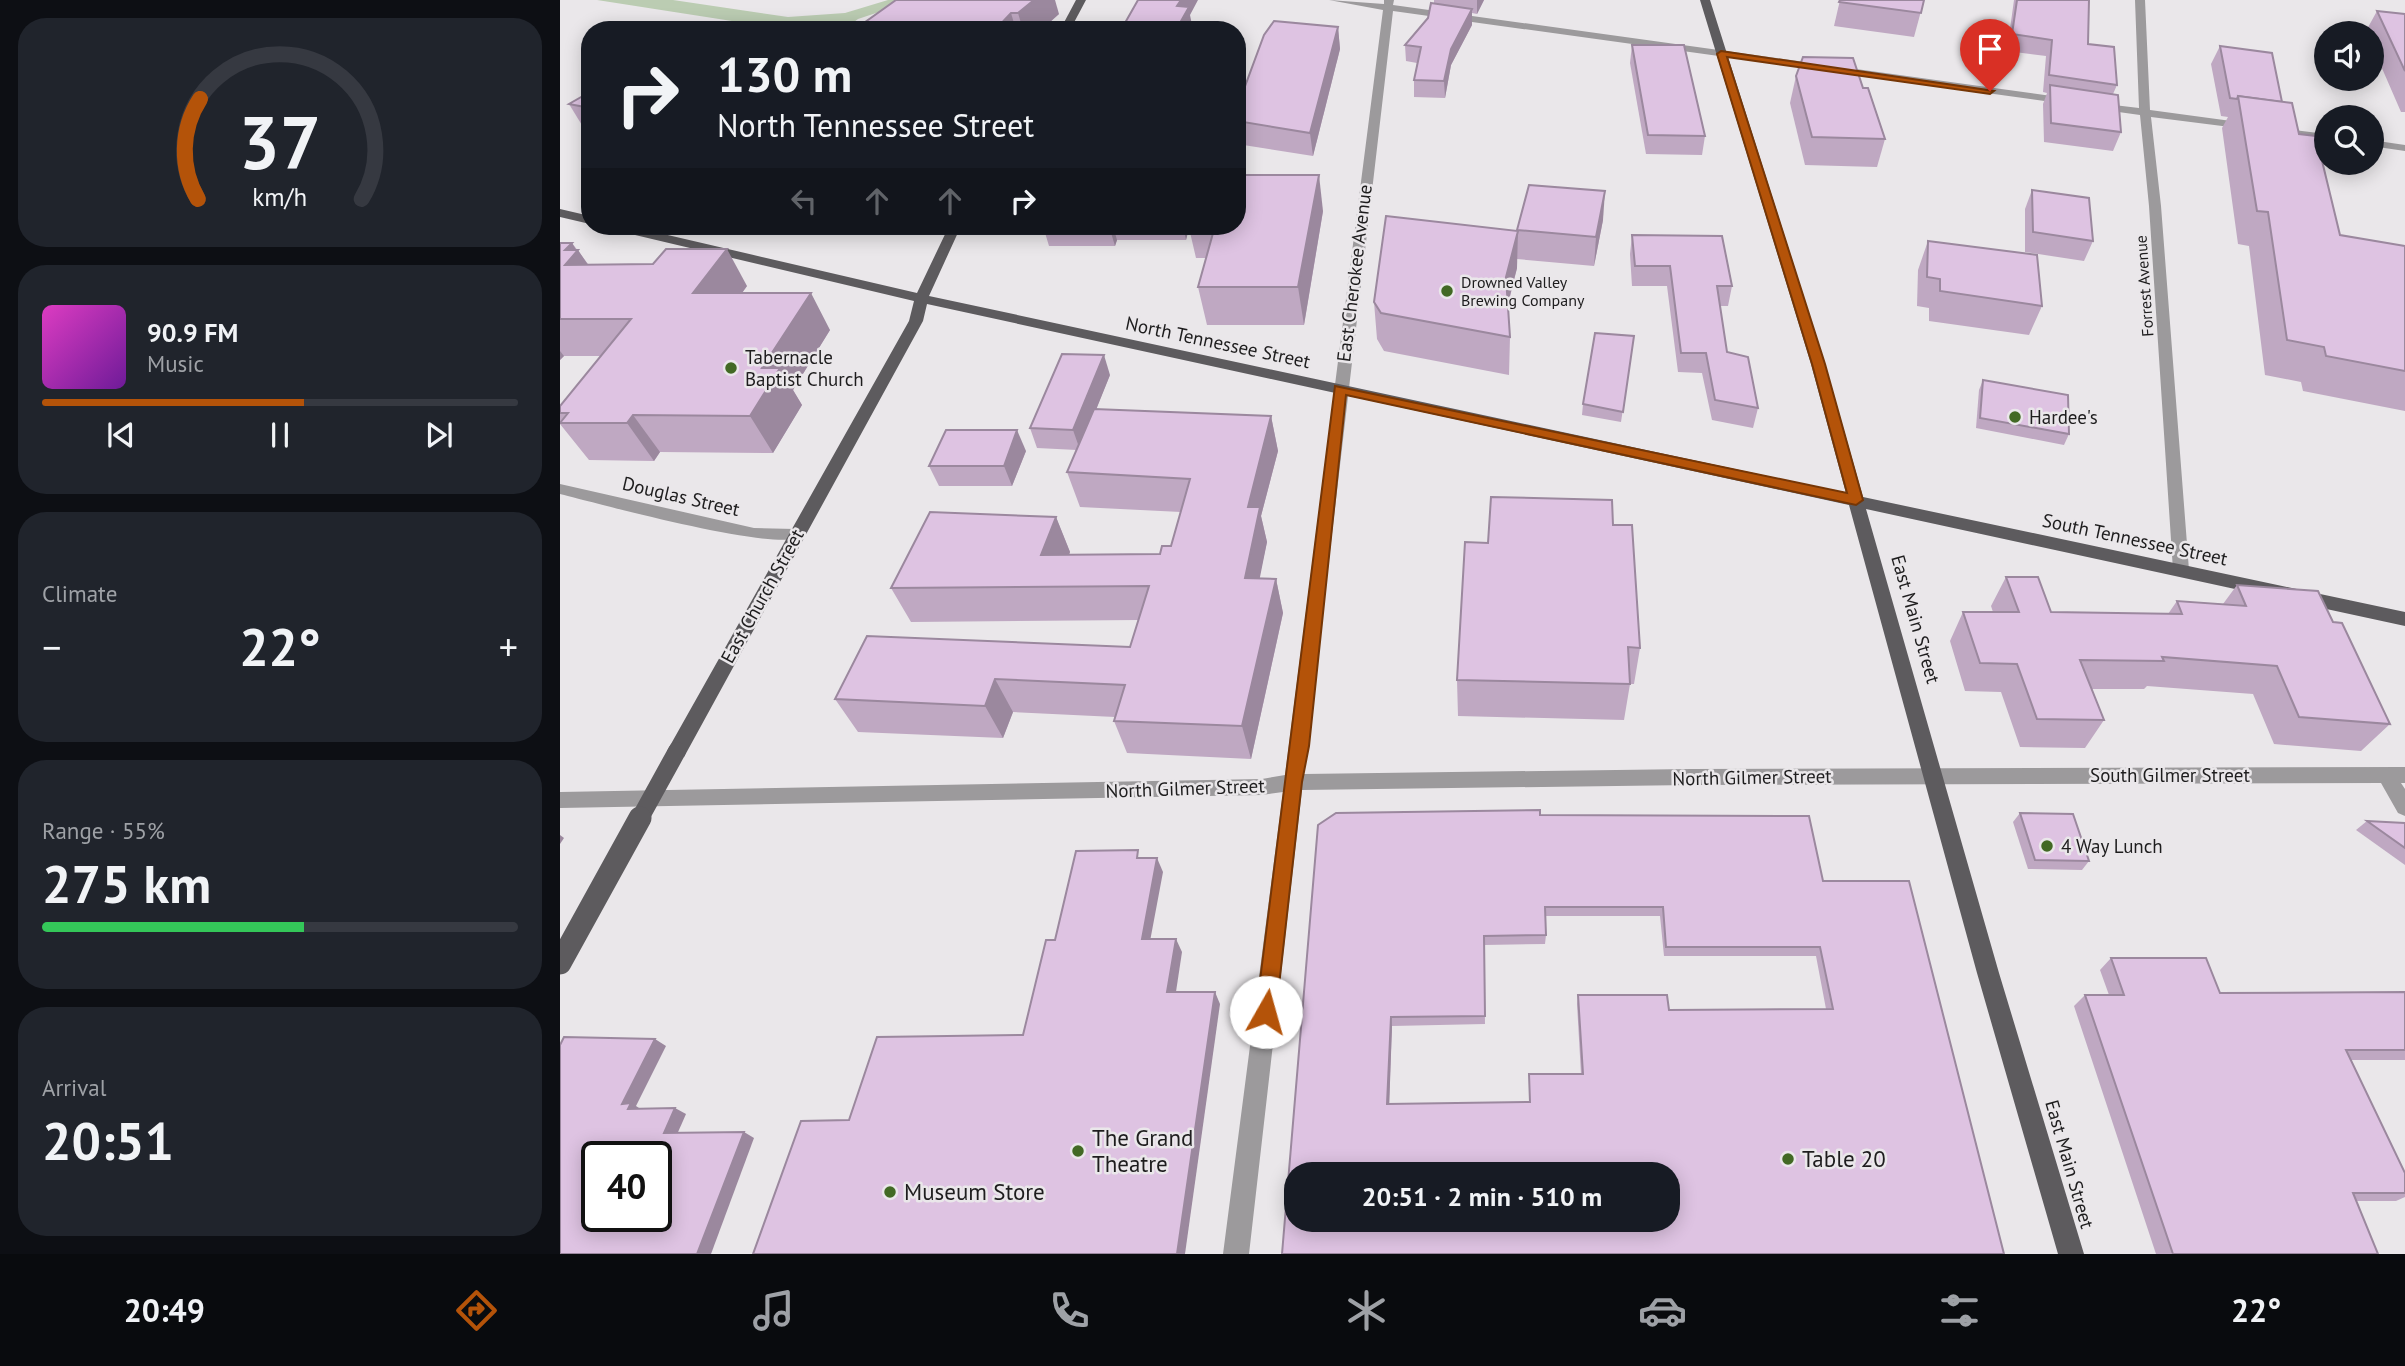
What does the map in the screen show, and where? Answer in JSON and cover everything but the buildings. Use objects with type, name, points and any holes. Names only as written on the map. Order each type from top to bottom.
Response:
[{"type":"main road","points":[[1070,21],[1082,0]]},
{"type":"main road","name":"East Main Street","points":[[1705,0],[1818,364],[2071,1254]]},
{"type":"main road","points":[[560,213],[581,218]]},
{"type":"main road","name":"North Tennessee Street","points":[[653,235],[922,297],[1856,500]]},
{"type":"main road","name":"East Church Street","points":[[560,963],[916,321],[922,297],[951,235]]},
{"type":"main road","name":"South Tennessee Street","points":[[1856,500],[2405,619]]},
{"type":"street","points":[[1334,0],[1389,4],[1721,54],[2077,103]]},
{"type":"street","name":"Forrest Avenue","points":[[2140,0],[2145,112],[2156,219],[2180,570]]},
{"type":"street","name":"East Cherokee Avenue","points":[[1236,1254],[1389,4]]},
{"type":"street","points":[[2090,105],[2314,135]]},
{"type":"street","points":[[2384,146],[2405,148]]},
{"type":"street","name":"Douglas Street","points":[[560,489],[754,534],[795,535]]},
{"type":"street","name":"North Gilmer Street","points":[[560,800],[1262,787],[1293,782],[1936,775]]},
{"type":"street","name":"South Gilmer Street","points":[[1936,775],[2395,775]]},
{"type":"street","points":[[2395,775],[2405,807]]},
{"type":"street","points":[[560,942],[640,799]]},
{"type":"green space","points":[[597,0],[673,0],[788,17],[845,13],[888,0],[915,0],[855,21],[731,21]]},
{"type":"place","name":"Drowned Valley Brewing Company","points":[[1447,291]]},
{"type":"place","name":"Tabernacle Baptist Church","points":[[731,368]]},
{"type":"place","name":"Hardee's","points":[[2015,417]]},
{"type":"place","name":"4 Way Lunch","points":[[2047,846]]},
{"type":"place","name":"The Grand Theatre","points":[[1078,1151]]},
{"type":"place","name":"Table 20","points":[[1788,1159]]},
{"type":"place","name":"Museum Store","points":[[890,1192]]},
{"type":"route","points":[[1266,1012],[1293,782],[1300,746],[1340,389],[1856,500],[1818,364],[1721,54],[1990,91]]}]
